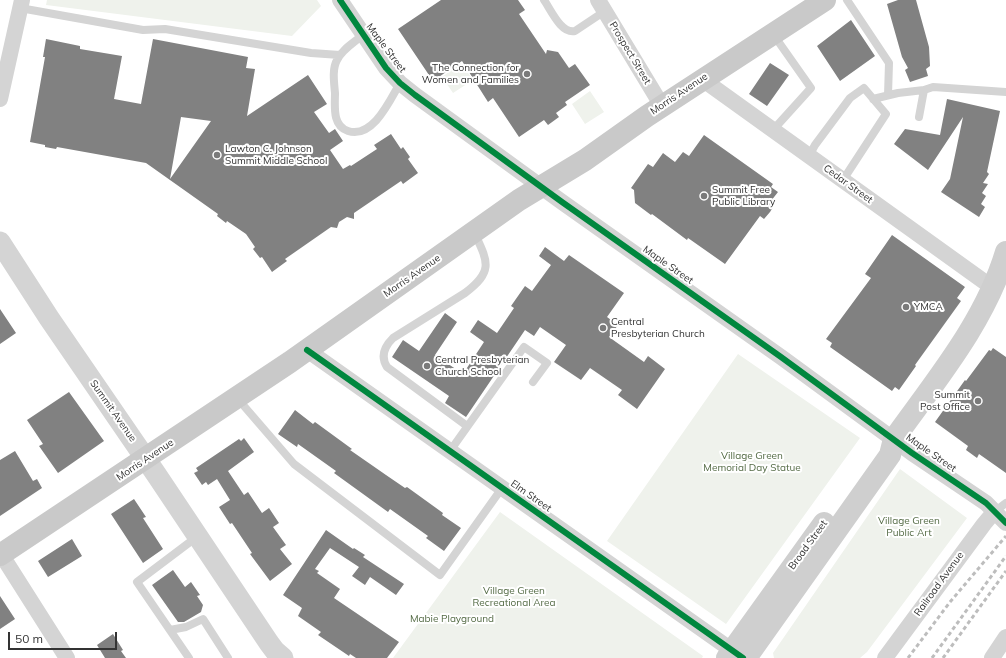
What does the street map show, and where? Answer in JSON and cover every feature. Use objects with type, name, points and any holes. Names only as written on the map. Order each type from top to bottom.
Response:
[{"type":"main road","name":"Morris Avenue","points":[[1,555],[237,398],[519,200],[585,160],[702,79],[825,0]]},
{"type":"main road","name":"Broad Street","points":[[737,656],[878,447],[894,439],[961,344],[993,288],[1006,252]]},
{"type":"street","name":"Maple Street","points":[[340,0],[386,68],[414,95],[788,361],[912,453],[1003,515]]},
{"type":"street","points":[[0,99],[21,4]]},
{"type":"street","name":"Prospect Street","points":[[602,6],[662,106]]},
{"type":"street","name":"Cedar Street","points":[[702,79],[993,288]]},
{"type":"street","name":"Summit Avenue","points":[[0,242],[49,318],[198,536],[275,656]]},
{"type":"street","name":"Elm Street","points":[[307,350],[737,656]]},
{"type":"street","name":"Railroad Avenue","points":[[885,658],[984,524],[1003,515]]},
{"type":"street","points":[[1,555],[67,658]]},
{"type":"street","points":[[992,658],[1006,637]]},
{"type":"lane","points":[[544,0],[562,28],[571,32],[575,31],[602,6]]},
{"type":"lane","points":[[847,0],[889,63],[888,95]]},
{"type":"lane","points":[[21,4],[143,30],[165,29],[311,53],[340,55]]},
{"type":"lane","points":[[773,33],[811,88],[774,130]]},
{"type":"lane","points":[[364,34],[340,55],[334,68],[335,114],[340,125],[345,130],[357,132],[368,128],[379,116],[400,83]]},
{"type":"lane","points":[[873,99],[933,87],[1006,92]]},
{"type":"lane","points":[[809,156],[815,145],[850,98],[864,88],[886,114],[842,180]]},
{"type":"lane","points":[[919,117],[924,90]]},
{"type":"lane","points":[[467,426],[387,366],[384,362],[383,355],[388,343],[393,338],[465,293],[475,286],[482,277],[486,267],[486,260],[474,232]]},
{"type":"lane","points":[[450,451],[524,347],[547,363],[533,382]]},
{"type":"lane","points":[[237,398],[294,464],[440,575],[502,488]]},
{"type":"lane","points":[[189,658],[137,582],[198,536]]},
{"type":"lane","points":[[170,630],[186,627],[203,619],[228,658]]},
{"type":"green space","points":[[47,0],[317,0],[321,6],[292,36],[46,5]]},
{"type":"green space","points":[[461,63],[473,80],[453,93],[442,77]]},
{"type":"green space","points":[[590,91],[604,112],[585,124],[572,104]]},
{"type":"green space","name":"Village Green Memorial Day Statue","points":[[738,354],[860,438],[726,624],[607,541]]},
{"type":"green space","name":"Village Green Public Art","points":[[900,469],[967,518],[867,652],[860,658],[774,658],[773,653]]},
{"type":"green space","name":"Village Green Recreational Area","points":[[500,512],[703,656],[702,658],[393,658]]},
{"type":"building","name":"The Connection for Women and Families","points":[[441,0],[518,0],[525,10],[519,14],[546,54],[547,50],[558,52],[569,68],[575,64],[590,85],[565,102],[567,105],[556,113],[559,117],[548,125],[544,120],[519,137],[493,98],[488,102],[462,61],[433,81],[398,29]]},
{"type":"building","points":[[898,0],[916,0],[929,47],[930,66],[926,69],[928,76],[910,82],[905,70],[908,68],[902,57],[887,4]]},
{"type":"building","points":[[851,20],[875,56],[840,81],[817,46]]},
{"type":"building","name":"Lawton C. Johnson Summit Middle School","points":[[46,39],[80,46],[80,49],[122,56],[114,99],[141,104],[153,39],[248,57],[246,68],[255,69],[247,116],[308,75],[327,104],[314,112],[329,133],[335,129],[343,141],[330,150],[343,169],[350,165],[351,166],[377,149],[374,145],[391,134],[401,149],[403,147],[410,157],[408,159],[418,173],[403,184],[401,181],[354,213],[354,219],[347,217],[339,222],[337,228],[331,227],[285,259],[287,261],[272,272],[262,257],[260,258],[253,249],[255,247],[246,234],[227,221],[226,223],[217,216],[218,214],[146,163],[57,147],[56,149],[30,142],[45,57],[43,57]],"holes":[[[181,117],[211,121],[170,179]]]},
{"type":"building","points":[[770,63],[789,75],[767,106],[749,94]]},
{"type":"building","points":[[947,99],[1000,111],[987,172],[989,174],[983,183],[988,184],[982,193],[986,196],[981,204],[985,207],[979,217],[941,192],[950,179],[963,117],[928,170],[894,144],[905,129],[940,135]]},
{"type":"building","name":"Summit Free Public Library","points":[[704,135],[773,184],[771,187],[778,192],[771,201],[775,204],[770,212],[764,219],[760,216],[725,264],[688,238],[687,240],[635,203],[634,190],[631,188],[648,164],[653,167],[663,153],[675,162],[683,152],[689,156]]},
{"type":"building","name":"YMCA","points":[[892,235],[965,287],[957,298],[961,301],[915,365],[916,366],[899,390],[895,387],[892,391],[830,347],[832,343],[826,339],[871,278],[865,274]]},
{"type":"building","points":[[545,247],[564,261],[569,255],[624,293],[607,317],[618,325],[609,337],[644,362],[648,356],[665,369],[637,409],[618,395],[622,390],[590,368],[581,380],[554,362],[566,345],[540,327],[534,336],[525,330],[466,417],[445,403],[449,396],[392,357],[403,340],[419,351],[445,313],[457,322],[435,355],[463,374],[484,342],[470,332],[478,320],[497,333],[514,308],[511,306],[525,286],[532,291],[551,265],[539,256]]},
{"type":"building","points":[[0,309],[16,333],[0,344]]},
{"type":"building","name":"Summit Post Office","points":[[993,348],[1006,357],[1006,473],[979,454],[977,458],[966,450],[968,446],[935,422],[965,380],[966,381],[989,350],[991,351]]},
{"type":"building","points":[[69,392],[104,441],[58,473],[39,446],[43,444],[27,420]]},
{"type":"building","points":[[295,410],[313,424],[315,422],[352,449],[350,450],[386,475],[405,488],[407,487],[461,528],[444,551],[426,538],[428,536],[390,509],[388,512],[334,473],[336,471],[298,444],[297,447],[278,434]]},
{"type":"building","points":[[244,438],[254,452],[228,471],[244,495],[248,492],[262,513],[269,508],[279,523],[273,527],[286,545],[280,549],[292,564],[270,581],[250,554],[252,553],[232,523],[230,524],[219,507],[230,500],[217,479],[208,485],[206,482],[202,485],[194,473],[198,471],[196,468],[239,439],[241,441]]},
{"type":"building","points":[[15,451],[33,481],[37,479],[42,488],[0,516],[0,460]]},
{"type":"building","points":[[134,499],[146,517],[143,518],[163,549],[143,563],[111,514]]},
{"type":"building","points":[[326,530],[353,549],[354,548],[365,555],[363,557],[404,584],[396,595],[370,577],[365,585],[352,576],[359,567],[330,548],[315,569],[319,571],[317,573],[340,589],[334,598],[399,642],[387,658],[356,658],[350,654],[349,656],[318,635],[321,632],[298,616],[302,608],[283,595]]},
{"type":"building","points":[[72,539],[82,556],[48,577],[38,561]]},
{"type":"building","points":[[173,570],[185,587],[191,582],[200,595],[197,596],[203,605],[201,612],[184,622],[178,622],[152,585]]},
{"type":"building","points":[[0,596],[15,619],[0,629]]},
{"type":"building","points":[[113,634],[126,658],[105,658],[97,645]]},
{"type":"railway","points":[[908,658],[950,602],[1006,536]]},
{"type":"railway","points":[[932,658],[1006,556]]},
{"type":"railway","points":[[943,658],[1006,571]]},
{"type":"cycle path","points":[[340,0],[386,68],[400,83],[415,95],[562,202],[781,357],[912,453],[986,503],[1006,523]]},
{"type":"cycle path","points":[[307,350],[743,658]]},
{"type":"place","name":"The Connection for Women and Families","points":[[527,74]]},
{"type":"place","name":"Lawton C. Johnson Summit Middle School","points":[[217,155]]},
{"type":"place","name":"Summit Free Public Library","points":[[704,196]]},
{"type":"place","name":"YMCA","points":[[906,307]]},
{"type":"place","name":"Central Presbyterian Church","points":[[603,328]]},
{"type":"place","name":"Central Presbyterian Church School","points":[[427,366]]},
{"type":"place","name":"Summit Post Office","points":[[978,401]]},
{"type":"park label","name":"Mabie Playground","points":[[452,619]]}]
